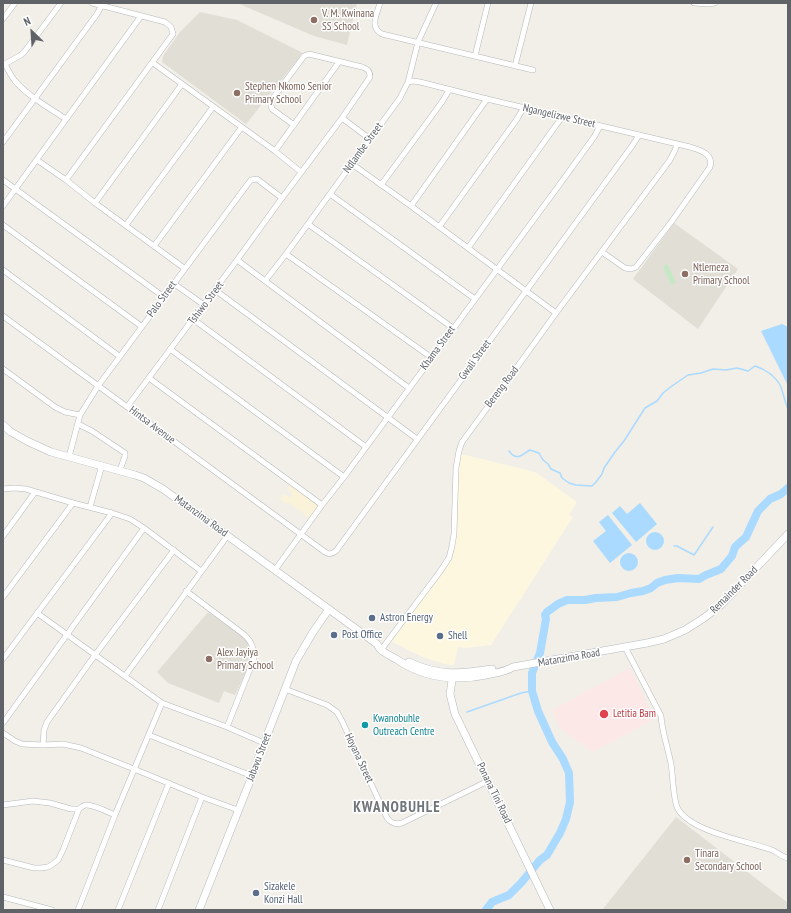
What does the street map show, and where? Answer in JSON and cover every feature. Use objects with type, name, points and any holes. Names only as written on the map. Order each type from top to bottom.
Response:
[{"type":"street","points":[[3,19],[15,3]]},
{"type":"street","points":[[60,3],[25,51],[4,65],[15,81],[35,98],[66,119]]},
{"type":"street","points":[[66,180],[173,34],[171,27],[166,23],[92,3]]},
{"type":"street","points":[[380,3],[374,25],[378,32],[382,34],[533,70]]},
{"type":"street","name":"Ndlambe Street","points":[[265,281],[400,98],[408,82],[418,42],[436,3]]},
{"type":"street","points":[[475,56],[488,3]]},
{"type":"street","points":[[515,66],[531,3]]},
{"type":"street","points":[[694,3],[715,3]]},
{"type":"street","points":[[3,142],[102,6]]},
{"type":"street","points":[[3,206],[141,16]]},
{"type":"street","points":[[275,151],[294,125],[339,62],[309,54],[304,56],[271,100],[270,104],[272,109],[294,125]]},
{"type":"street","name":"Tshiwo Street","points":[[127,407],[342,118],[370,77],[370,72],[365,68],[339,62]]},
{"type":"street","points":[[152,63],[275,151],[301,172]]},
{"type":"street","name":"Ngangelizwe Street","points":[[408,82],[420,82],[698,149],[708,156],[711,160],[710,167],[672,221],[638,265],[630,270],[602,252]]},
{"type":"street","points":[[95,203],[182,84]]},
{"type":"street","points":[[381,185],[442,102],[449,90]]},
{"type":"street","points":[[411,206],[487,99]]},
{"type":"street","points":[[126,225],[213,107]]},
{"type":"street","points":[[439,227],[524,108]]},
{"type":"street","points":[[468,248],[562,117]]},
{"type":"street","points":[[342,118],[370,139]]},
{"type":"street","name":"Khama Street","points":[[275,570],[585,150],[600,126]]},
{"type":"street","points":[[154,246],[241,128]]},
{"type":"street","name":"Gwali Street","points":[[301,535],[328,554],[334,552],[632,146],[638,135]]},
{"type":"street","name":"Bereng Road","points":[[381,647],[449,558],[454,534],[456,468],[462,442],[670,160],[677,144]]},
{"type":"street","points":[[37,160],[184,268]]},
{"type":"street","points":[[352,164],[556,313]]},
{"type":"street","points":[[3,180],[164,297]]},
{"type":"street","name":"Palo Street","points":[[69,457],[80,415],[98,386],[184,268],[251,180],[259,180],[282,198]]},
{"type":"street","points":[[330,194],[475,299]]},
{"type":"street","points":[[308,224],[453,328]]},
{"type":"street","points":[[3,225],[141,326]]},
{"type":"street","points":[[286,254],[432,358]]},
{"type":"street","points":[[237,260],[409,388]]},
{"type":"street","points":[[3,270],[120,356]]},
{"type":"street","points":[[173,283],[204,305]]},
{"type":"street","points":[[215,290],[417,439]]},
{"type":"street","name":"Hintsa Avenue","points":[[3,316],[301,535]]},
{"type":"street","points":[[193,320],[366,447]]},
{"type":"street","points":[[170,349],[344,477]]},
{"type":"street","points":[[3,369],[55,407],[65,412],[80,415]]},
{"type":"street","points":[[149,378],[322,505]]},
{"type":"street","points":[[78,424],[92,431],[125,453],[120,470]]},
{"type":"street","name":"Matanzima Road","points":[[3,425],[16,435],[51,452],[120,470],[154,483],[228,535],[405,666],[419,672],[438,677],[481,676],[524,665],[625,647]]},
{"type":"street","points":[[90,507],[102,465]]},
{"type":"street","points":[[3,489],[20,488],[130,519],[201,571]]},
{"type":"street","points":[[3,536],[35,492]]},
{"type":"street","points":[[3,597],[73,503]]},
{"type":"street","points":[[3,659],[112,513]]},
{"type":"street","points":[[3,723],[144,528]]},
{"type":"street","name":"Remainder Road","points":[[625,647],[656,641],[675,635],[694,625],[731,596],[788,534]]},
{"type":"street","points":[[125,676],[228,535]]},
{"type":"street","points":[[43,745],[44,730],[47,722],[174,550]]},
{"type":"street","points":[[186,591],[247,637],[253,647],[254,659],[227,727]]},
{"type":"street","name":"Jabavu Street","points":[[199,910],[296,661],[306,642],[329,609]]},
{"type":"street","points":[[37,612],[162,703],[227,727],[264,743]]},
{"type":"street","points":[[625,647],[661,716],[671,763],[676,806],[678,810],[691,822],[711,831],[772,850],[785,858],[788,858]]},
{"type":"street","name":"Ponana Tini Road","points":[[452,676],[450,694],[459,721],[550,910]]},
{"type":"street","name":"Hoyana Street","points":[[285,690],[327,705],[337,712],[387,818],[394,824],[402,823],[488,781]]},
{"type":"street","points":[[78,910],[162,703]]},
{"type":"street","points":[[3,733],[22,744],[63,744],[75,746],[238,810]]},
{"type":"street","points":[[149,735],[252,776]]},
{"type":"street","points":[[118,910],[169,783]]},
{"type":"street","points":[[158,910],[202,797]]},
{"type":"street","points":[[3,805],[33,801],[50,803],[71,809],[88,805],[115,816]]},
{"type":"street","points":[[3,860],[34,868],[48,867],[53,864],[58,860],[63,850],[79,808]]},
{"type":"street","points":[[3,897],[52,910]]},
{"type":"shaded area","name":"V. M. Kwinana SS School","points":[[237,3],[357,3],[347,45],[314,36]]},
{"type":"shaded area","name":"Stephen Nkomo Senior Primary School","points":[[200,12],[237,20],[303,53],[246,124],[162,62],[163,56],[180,32]]},
{"type":"shaded area","name":"Ntlemeza Primary School","points":[[674,223],[738,269],[698,329],[633,279]]},
{"type":"shaded area","points":[[461,454],[535,472],[577,502],[569,515],[573,517],[491,645],[467,648],[458,647],[454,665],[444,664],[423,657],[389,640],[451,558],[458,466]]},
{"type":"shaded area","name":"Alex Jayiya Primary School","points":[[208,612],[243,636],[247,641],[251,654],[250,664],[235,695],[224,691],[219,703],[168,683],[157,672]]},
{"type":"shaded area","name":"Letitia Bam","points":[[630,668],[655,719],[592,752],[560,728],[552,710]]},
{"type":"shaded area","name":"Tinara Secondary School","points":[[676,817],[788,903],[788,910],[601,910]]},
{"type":"green space","points":[[667,264],[676,282],[671,285],[663,266]]},
{"type":"sand","points":[[291,484],[314,501],[317,505],[318,508],[311,519],[288,502],[286,504],[280,499],[284,494],[290,498],[293,494],[288,489]]},
{"type":"water","points":[[782,324],[788,327],[788,386],[761,331]]},
{"type":"water","points":[[640,503],[657,524],[636,542],[612,513],[620,506],[627,514]]},
{"type":"water","points":[[608,515],[632,545],[610,563],[593,541],[606,531],[599,522]]},
{"type":"water","points":[[655,532],[661,535],[664,541],[661,547],[655,550],[649,547],[646,541],[649,535]]},
{"type":"water","points":[[629,553],[635,556],[638,562],[635,568],[629,571],[623,568],[620,562],[623,556]]},
{"type":"waterway","points":[[509,451],[517,457],[530,450],[539,453],[551,469],[560,473],[562,478],[569,483],[592,486],[602,474],[604,468],[624,441],[645,408],[657,401],[663,393],[688,375],[713,369],[726,370],[737,368],[748,371],[755,366],[762,369],[773,376],[780,385],[788,409]]},
{"type":"waterway","points":[[486,910],[492,902],[509,895],[540,860],[547,855],[560,833],[566,819],[570,802],[569,773],[563,759],[552,742],[538,711],[532,691],[532,673],[540,653],[546,619],[545,615],[547,612],[558,604],[567,600],[617,597],[643,591],[665,580],[678,578],[699,579],[721,569],[732,556],[735,547],[746,537],[758,511],[770,499],[781,494],[788,488]]},
{"type":"waterway","points":[[674,546],[677,546],[694,555],[713,527]]},
{"type":"waterway","points":[[467,712],[521,693],[532,691]]},
{"type":"place","name":"V. M. Kwinana SS School","points":[[314,20]]},
{"type":"place","name":"Stephen Nkomo Senior Primary School","points":[[237,93]]},
{"type":"place","name":"Ntlemeza Primary School","points":[[685,274]]},
{"type":"place","name":"Astron Energy","points":[[372,618]]},
{"type":"place","name":"Post Office","points":[[334,635]]},
{"type":"place","name":"Shell","points":[[440,636]]},
{"type":"place","name":"Alex Jayiya Primary School","points":[[209,659]]},
{"type":"place","name":"Letitia Bam","points":[[604,714]]},
{"type":"place","name":"Kwanobuhle Outreach Centre","points":[[365,725]]},
{"type":"place","name":"Tinara Secondary School","points":[[687,860]]},
{"type":"place","name":"Sizakele Konzi Hall","points":[[256,893]]},
{"type":"district","name":"KWANOBUHLE","points":[[397,808]]}]
